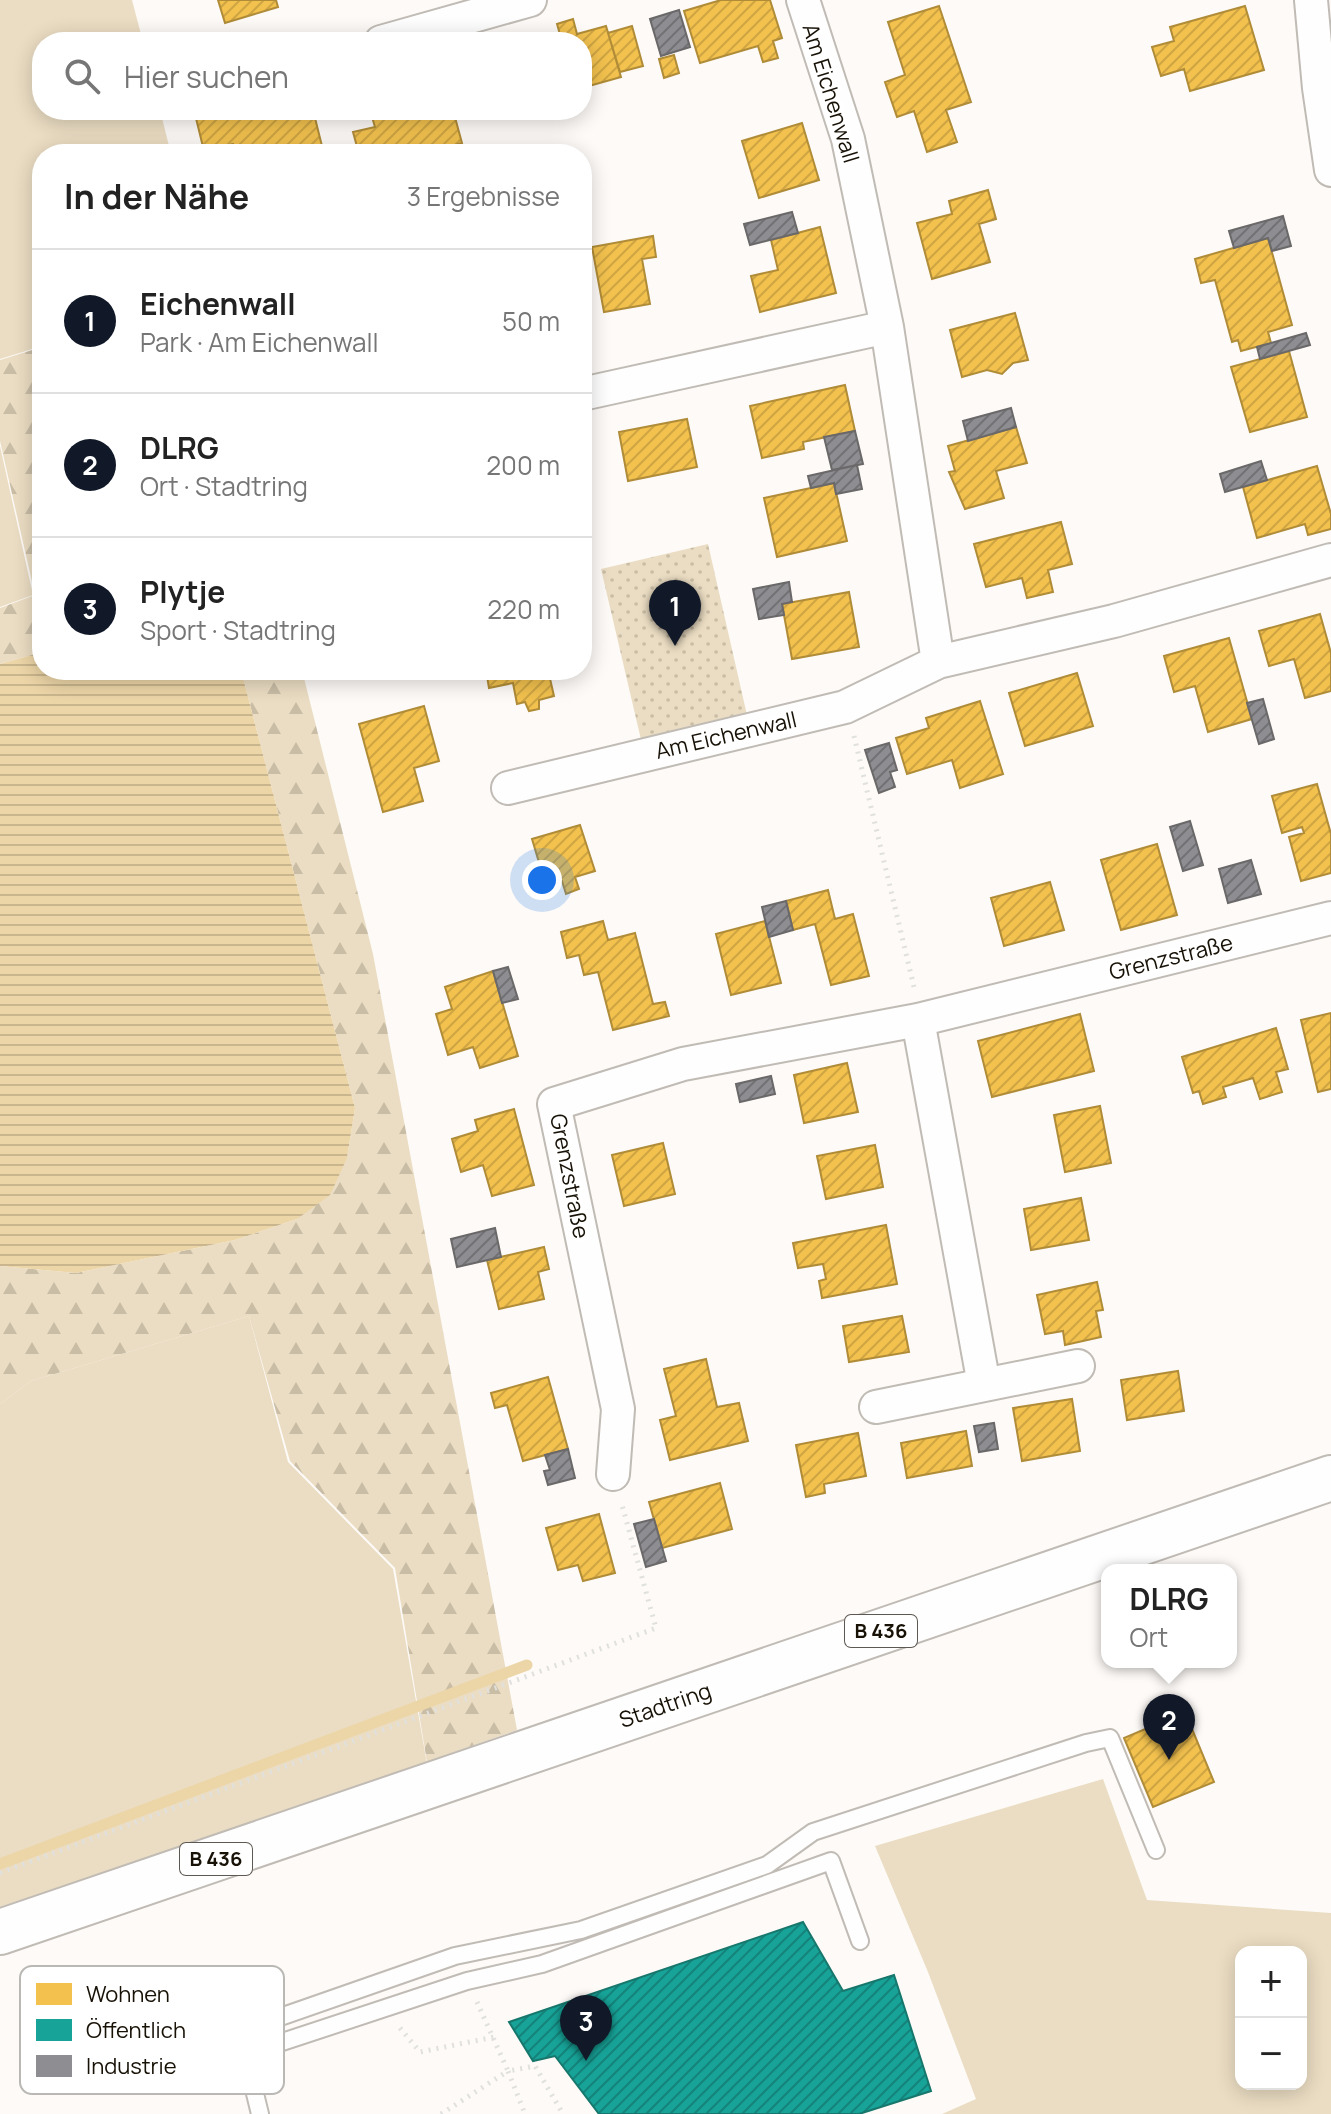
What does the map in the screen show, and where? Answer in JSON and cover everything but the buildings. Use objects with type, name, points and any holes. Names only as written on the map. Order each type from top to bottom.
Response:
[{"type":"highway","name":"Stadtring","points":[[0,1932],[1331,1478]]},
{"type":"street","points":[[416,32],[530,0]]},
{"type":"street","name":"Am Eichenwall","points":[[803,0],[848,139],[887,327],[938,662]]},
{"type":"street","points":[[1311,0],[1331,170]]},
{"type":"street","points":[[592,392],[887,327]]},
{"type":"street","name":"Am Eichenwall","points":[[508,788],[845,707],[938,662],[1114,621],[1331,560]]},
{"type":"street","name":"Grenzstraße","points":[[613,1474],[618,1409],[554,1104],[683,1064],[918,1020],[1331,918]]},
{"type":"street","points":[[918,1020],[984,1385]]},
{"type":"street","points":[[876,1407],[1078,1366]]},
{"type":"lane","points":[[284,2014],[455,1956],[581,1930],[767,1865],[813,1832],[1086,1743],[1110,1738],[1156,1850]]},
{"type":"lane","points":[[284,2041],[467,1981],[542,1964],[831,1861],[860,1941]]},
{"type":"lane","points":[[255,2094],[260,2114]]},
{"type":"path","points":[[845,707],[915,990],[918,1020]]},
{"type":"path","points":[[0,1873],[656,1628],[613,1474]]},
{"type":"path","points":[[385,2008],[420,2052],[494,2037]]},
{"type":"path","points":[[481,2009],[525,2114]]},
{"type":"path","points":[[441,2114],[508,2071],[535,2066],[563,2114]]},
{"type":"green space","points":[[0,0],[132,0],[140,32],[32,32],[32,120],[162,120],[168,144],[32,144],[32,349],[0,359]]},
{"type":"green space","points":[[32,350],[32,582],[0,441],[0,360]]},
{"type":"green space","points":[[0,446],[32,595],[0,607]]},
{"type":"green space","points":[[708,544],[749,724],[643,748],[601,569]]},
{"type":"green space","points":[[32,596],[32,655],[0,664],[0,608]]},
{"type":"green space","points":[[244,680],[304,680],[373,954],[517,1730],[427,1762],[395,1568],[290,1461],[249,1316],[31,1381],[0,1404],[0,1266],[76,1273],[235,1240],[297,1219],[347,1158],[355,1108]]},
{"type":"green space","points":[[249,1316],[288,1462],[393,1569],[427,1764],[0,1907],[0,1404],[31,1381]]},
{"type":"green space","points":[[1103,1779],[1147,1900],[1331,1913],[1331,2114],[942,2114],[976,2099],[928,1972],[875,1846]]},
{"type":"shaded area","points":[[32,655],[32,680],[244,680],[355,1108],[347,1158],[330,1195],[297,1219],[235,1240],[76,1273],[0,1266],[0,664]]},
{"type":"waterway","points":[[0,1864],[527,1665]]},
{"type":"place","name":"Eichenwall","points":[[675,646]]},
{"type":"place","name":"DLRG","points":[[1169,1760]]},
{"type":"place","name":"Plytje","points":[[586,2061]]}]
